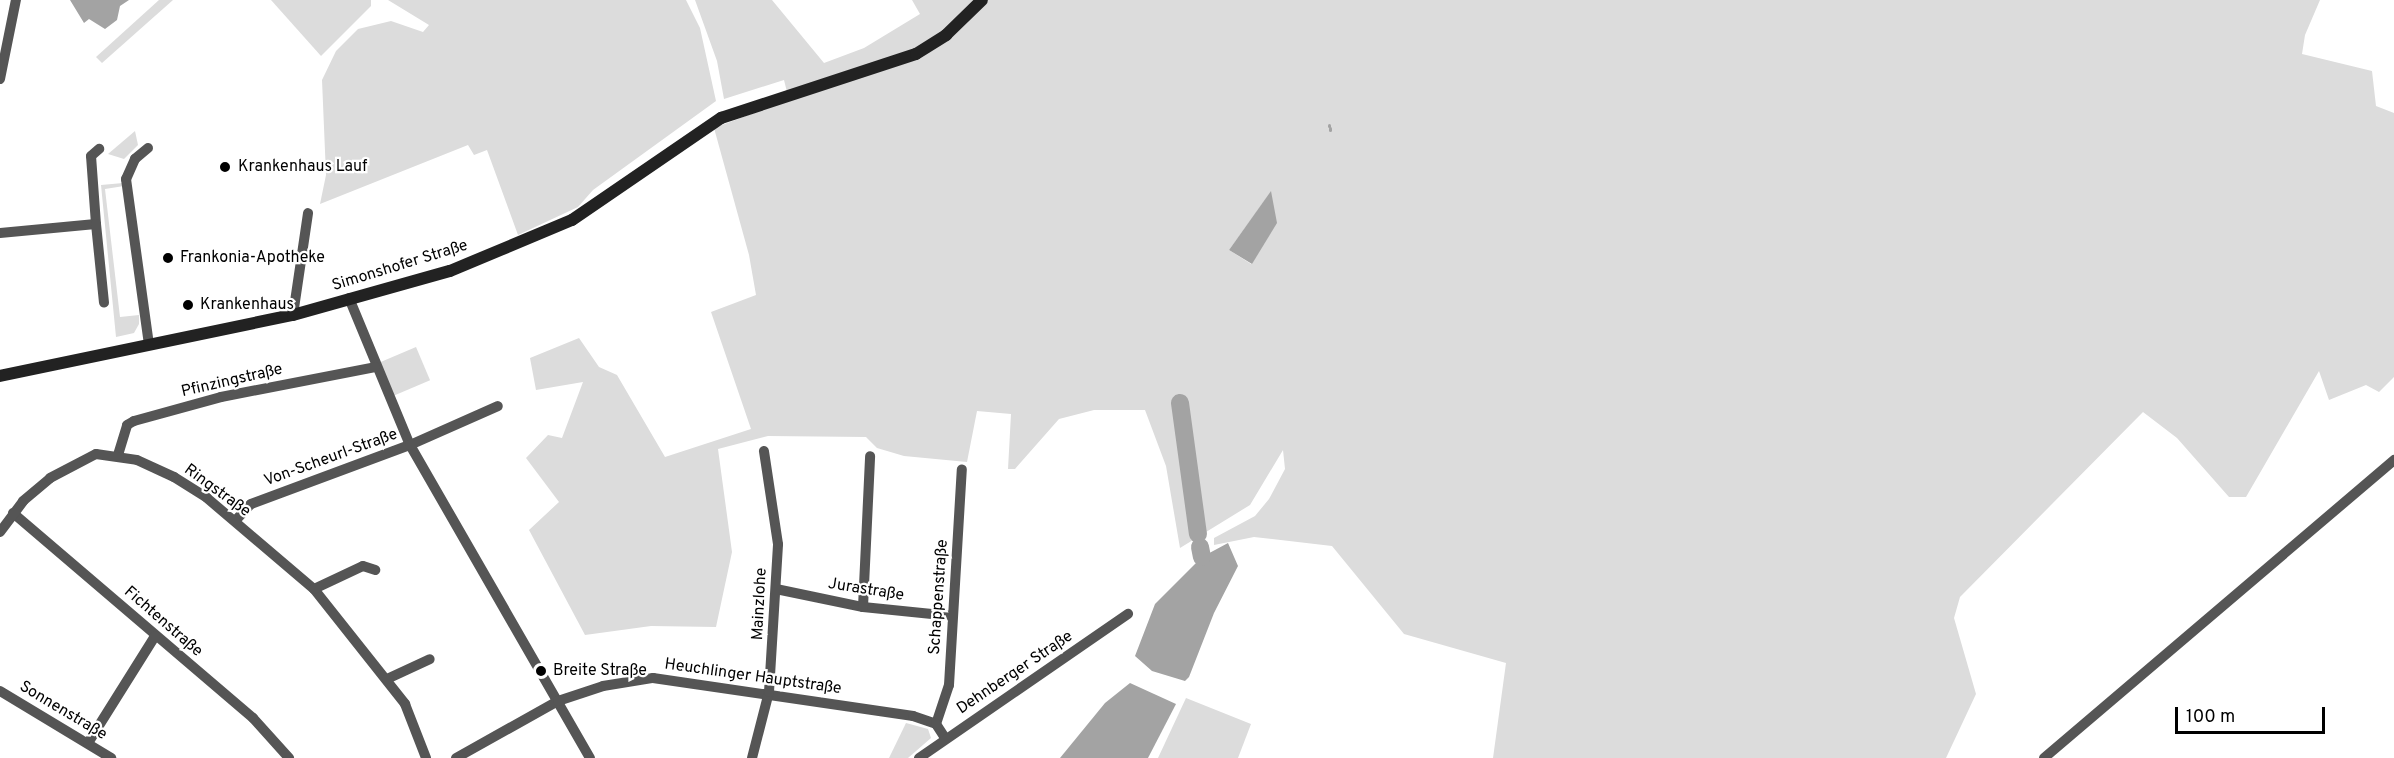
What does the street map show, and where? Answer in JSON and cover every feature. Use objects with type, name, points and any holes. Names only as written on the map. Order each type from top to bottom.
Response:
[{"type":"street","points":[[0,79],[16,0]]},
{"type":"street","name":"Simonshofer Straße","points":[[0,376],[293,315],[450,271],[514,245],[599,204],[689,137],[721,118],[916,54],[946,35],[982,0]]},
{"type":"street","points":[[148,148],[135,159],[126,179],[148,344]]},
{"type":"street","points":[[99,149],[91,156],[104,303]]},
{"type":"street","points":[[293,315],[308,213]]},
{"type":"street","points":[[0,233],[96,224]]},
{"type":"street","points":[[349,298],[375,367],[410,445],[590,758]]},
{"type":"street","name":"Pfinzingstraße","points":[[118,454],[127,425],[134,421],[221,397],[375,367]]},
{"type":"street","name":"Von-Scheurl-Straße","points":[[235,521],[251,504],[410,445],[498,406]]},
{"type":"street","name":"Mainzlohe","points":[[752,758],[769,692],[778,544],[764,451]]},
{"type":"street","name":"Ringstraße","points":[[0,532],[13,513],[50,478],[100,453],[118,454],[174,477],[235,521],[314,589],[387,679],[412,715],[426,758]]},
{"type":"street","points":[[863,607],[870,456]]},
{"type":"street","points":[[2043,758],[2394,460]]},
{"type":"street","name":"Schappenstraße","points":[[936,724],[949,685],[962,469]]},
{"type":"street","name":"Fichtenstraße","points":[[13,513],[253,718],[289,758]]},
{"type":"street","points":[[314,589],[363,566],[375,570]]},
{"type":"street","name":"Jurastraße","points":[[776,589],[863,607],[952,616]]},
{"type":"street","name":"Dehnberger Straße","points":[[919,758],[1128,614]]},
{"type":"street","points":[[88,743],[155,636]]},
{"type":"street","points":[[387,679],[430,659]]},
{"type":"street","name":"Heuchlinger Hauptstraße","points":[[456,758],[558,701],[603,686],[653,678],[769,692],[914,716],[936,724]]},
{"type":"street","name":"Sonnenstraße","points":[[0,691],[111,758]]},
{"type":"street","points":[[936,724],[945,738]]},
{"type":"shaded area","points":[[70,0],[129,0],[120,6],[117,20],[105,29],[89,19],[84,23]]},
{"type":"shaded area","points":[[159,0],[173,0],[102,63],[96,57]]},
{"type":"shaded area","points":[[271,0],[371,0],[371,6],[321,56]]},
{"type":"shaded area","points":[[388,0],[686,0],[700,28],[716,101],[593,190],[578,207],[518,235],[487,150],[474,155],[468,145],[320,204],[326,175],[322,80],[336,51],[358,29],[391,21],[423,32],[429,25]]},
{"type":"shaded area","points":[[695,0],[772,0],[824,63],[864,48],[920,14],[912,0],[2320,0],[2305,35],[2302,54],[2372,71],[2376,106],[2394,113],[2394,377],[2379,392],[2366,385],[2329,400],[2319,371],[2246,497],[2229,497],[2177,438],[2143,412],[1960,597],[1954,618],[1976,694],[1946,758],[1493,758],[1506,663],[1404,634],[1332,546],[1254,537],[1214,545],[1214,538],[1255,516],[1269,499],[1285,469],[1283,450],[1250,505],[1180,548],[1166,466],[1145,410],[1094,410],[1059,419],[1015,469],[1008,469],[1011,414],[977,411],[967,462],[904,456],[877,448],[866,437],[768,436],[718,449],[732,552],[716,627],[651,626],[585,635],[529,530],[559,502],[526,458],[548,435],[562,438],[583,382],[536,390],[530,358],[579,338],[599,367],[617,375],[665,457],[751,429],[711,312],[756,295],[749,255],[714,128],[789,100],[784,80],[724,99],[717,61]],"holes":[[[1271,192],[1252,264],[1229,250]]]},
{"type":"shaded area","points":[[135,131],[138,145],[124,159],[108,154]]},
{"type":"shaded area","points":[[123,183],[124,186],[105,189],[120,317],[139,315],[139,324],[134,333],[116,337],[101,185]]},
{"type":"shaded area","points":[[1271,191],[1277,223],[1252,264],[1229,250]]},
{"type":"shaded area","points":[[416,347],[430,380],[394,395],[380,362]]},
{"type":"shaded area","points":[[1228,543],[1238,566],[1214,613],[1189,677],[1185,681],[1152,671],[1135,656],[1155,604],[1202,557]]},
{"type":"shaded area","points":[[1130,683],[1176,704],[1148,758],[1060,758],[1105,703]]},
{"type":"shaded area","points":[[1186,698],[1251,724],[1238,758],[1158,758]]},
{"type":"shaded area","points":[[906,723],[928,729],[931,738],[908,758],[889,758]]},
{"type":"waterway","points":[[1180,403],[1198,534]]},
{"type":"waterway","points":[[1200,547],[1202,557]]},
{"type":"place","name":"Krankenhaus Lauf","points":[[225,167]]},
{"type":"place","name":"Frankonia-Apotheke","points":[[168,258]]},
{"type":"place","name":"Krankenhaus","points":[[188,305]]},
{"type":"place","name":"Breite Straße","points":[[541,671]]}]
